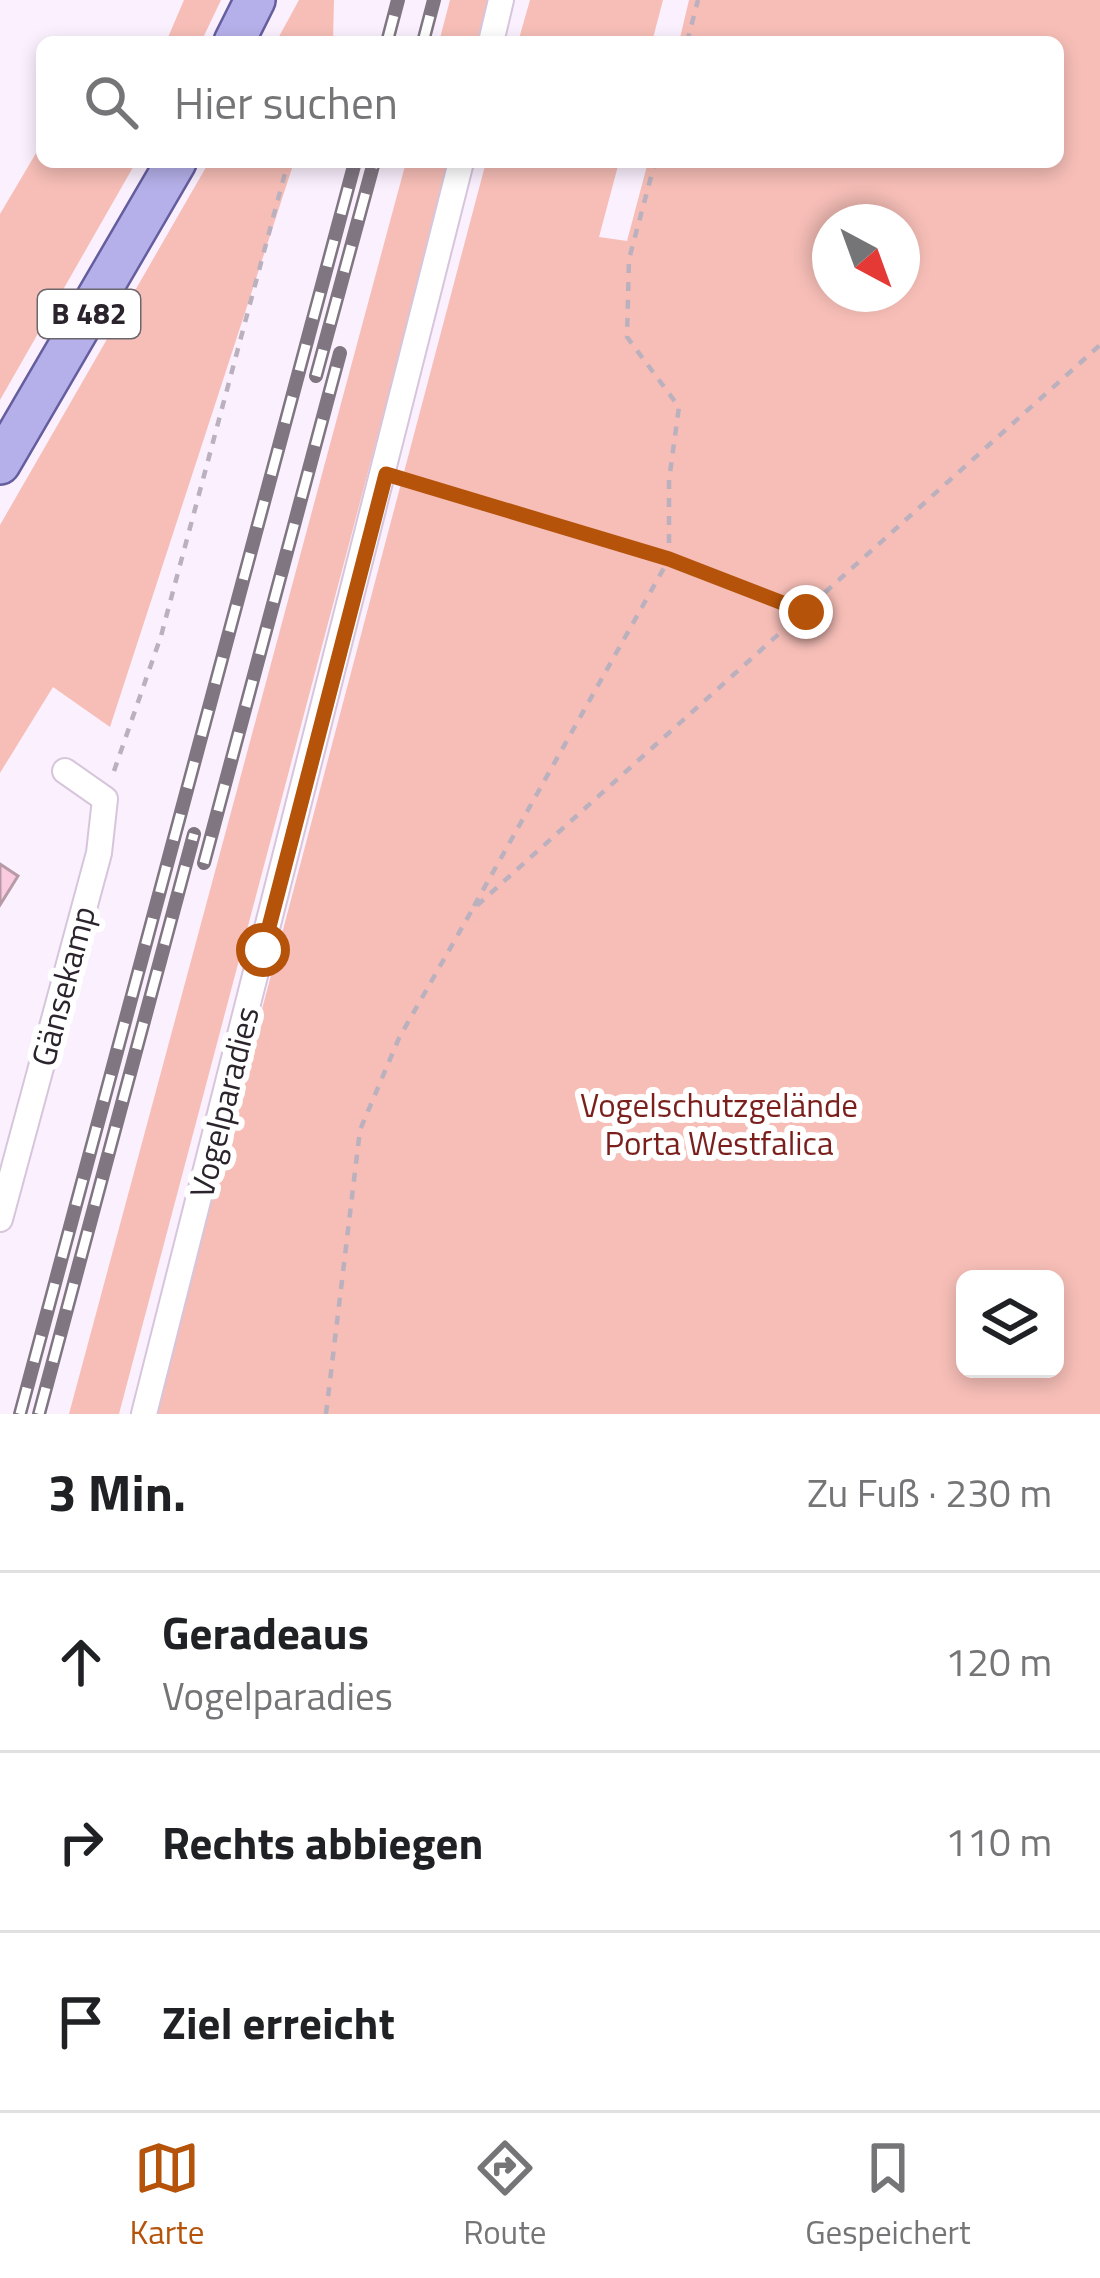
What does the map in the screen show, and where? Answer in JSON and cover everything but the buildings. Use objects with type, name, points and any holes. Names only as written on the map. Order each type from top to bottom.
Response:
[{"type":"main road","points":[[237,36],[254,0]]},
{"type":"main road","name":"B 482","points":[[0,464],[173,168]]},
{"type":"street","points":[[492,36],[501,0]]},
{"type":"street","name":"Vogelparadies","points":[[144,1414],[386,474],[460,168]]},
{"type":"street","points":[[64,771],[104,800]]},
{"type":"street","name":"Gänsekamp","points":[[0,1219],[99,853],[104,800]]},
{"type":"path","points":[[689,36],[698,0]]},
{"type":"path","points":[[104,800],[161,636],[286,168]]},
{"type":"path","points":[[326,1414],[360,1130],[399,1038],[669,559],[669,480],[679,406],[627,337],[629,259],[653,168]]},
{"type":"path","points":[[472,910],[1100,345]]},
{"type":"path","points":[[386,474],[669,559],[806,612]]},
{"type":"green space","points":[[184,0],[221,0],[204,36],[169,36]]},
{"type":"green space","points":[[299,0],[334,0],[333,36],[279,36]]},
{"type":"green space","points":[[450,0],[502,0],[490,36],[441,36]]},
{"type":"green space","points":[[530,0],[663,0],[654,36],[520,36]]},
{"type":"green space","name":"Vogelschutzgelände Porta Westfalica","points":[[689,0],[1100,0],[1100,1414],[155,1414],[484,168],[617,168],[599,237],[627,241],[646,168],[1064,168],[1064,36],[680,36]]},
{"type":"green space","points":[[36,153],[36,168],[133,168],[0,400],[0,214]]},
{"type":"green space","points":[[206,168],[292,168],[110,727],[53,687],[0,773],[0,525]]},
{"type":"green space","points":[[404,168],[448,168],[119,1414],[69,1414]]},
{"type":"railway","points":[[389,36],[398,0]]},
{"type":"railway","points":[[425,36],[434,0]]},
{"type":"railway","points":[[20,1414],[353,168]]},
{"type":"railway","points":[[316,376],[372,168]]},
{"type":"railway","points":[[204,863],[340,353]]},
{"type":"railway","points":[[39,1414],[194,834]]},
{"type":"route","points":[[263,950],[386,474],[669,559],[806,612]]}]
